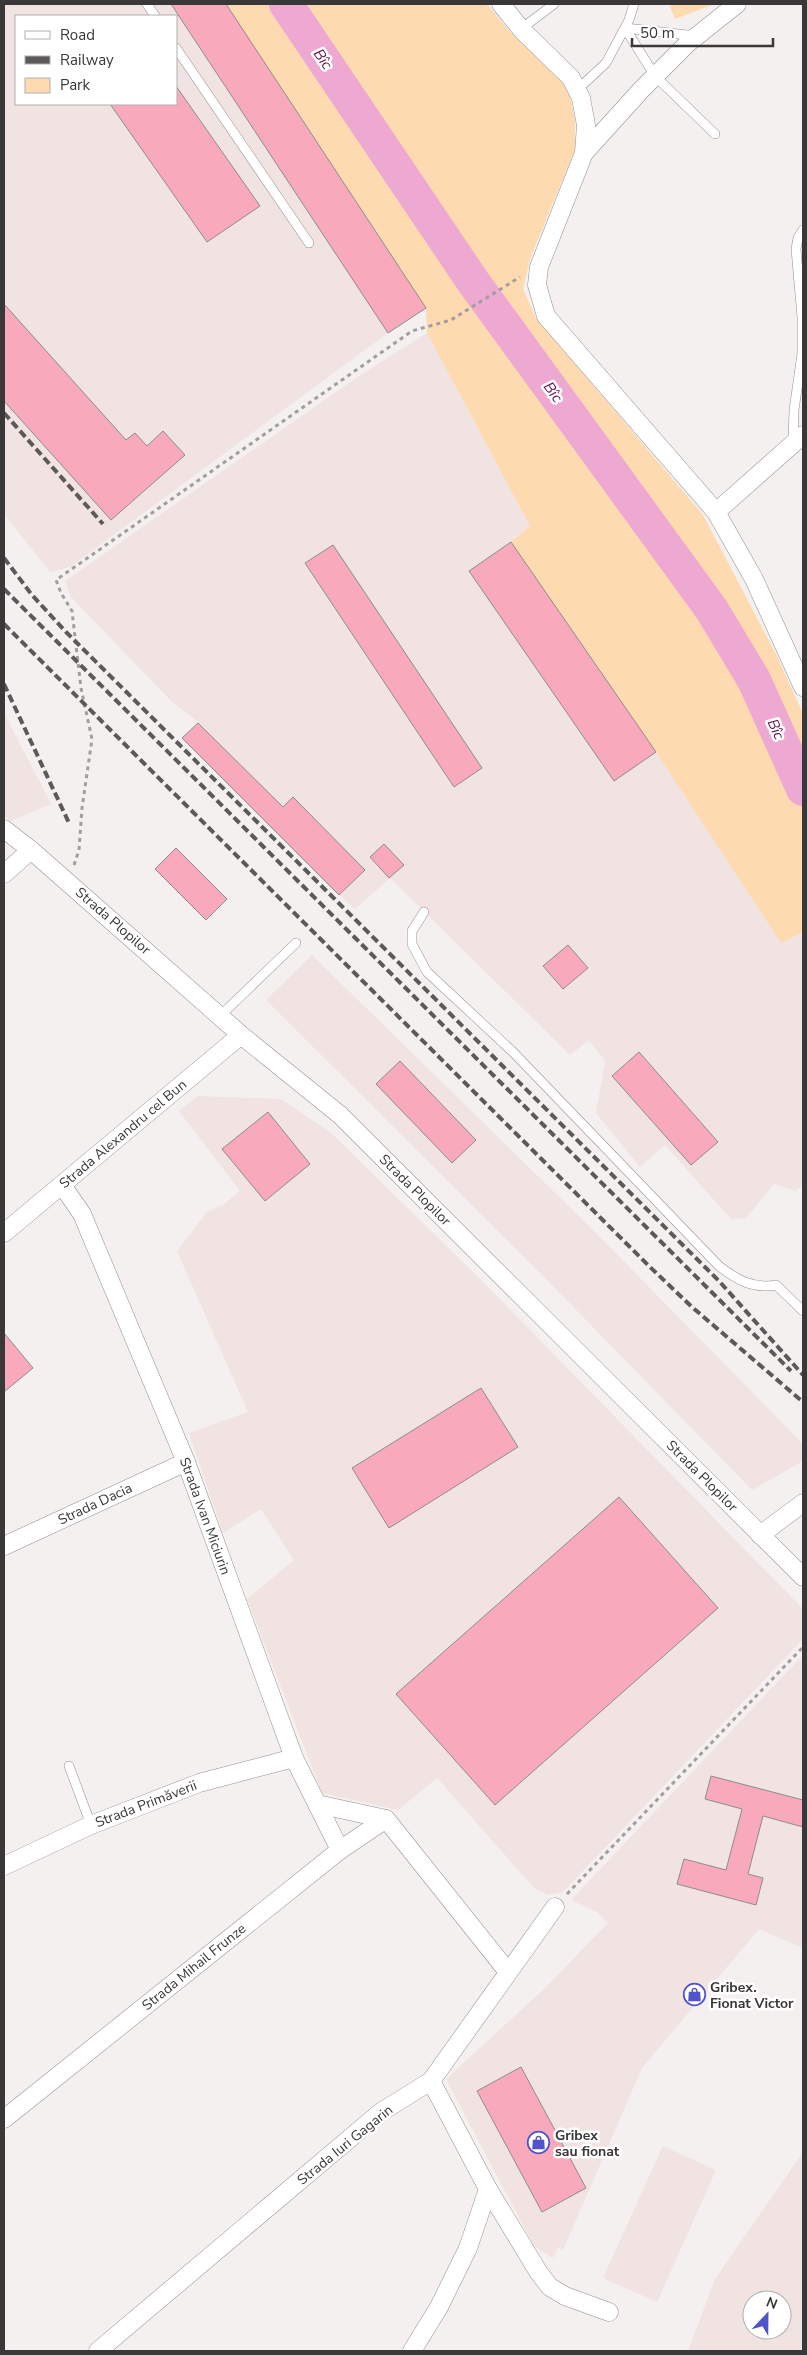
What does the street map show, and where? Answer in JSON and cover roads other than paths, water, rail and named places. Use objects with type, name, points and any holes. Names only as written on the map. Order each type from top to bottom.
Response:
[{"type":"street","points":[[501,4],[521,29],[571,78],[581,98],[586,126],[584,153],[539,267],[537,285],[546,316],[716,512],[754,579],[803,687]]},
{"type":"street","points":[[584,153],[655,76],[697,36],[737,4]]},
{"type":"street","points":[[716,512],[798,439]]},
{"type":"street","name":"Strada Plopilor","points":[[4,829],[69,883],[241,1035],[340,1115],[803,1577]]},
{"type":"street","points":[[4,874],[31,850]]},
{"type":"street","name":"Strada Alexandru cel Bun","points":[[4,1233],[241,1035]]},
{"type":"street","name":"Strada Ivan Miciurin","points":[[62,1185],[82,1214],[186,1462],[294,1758],[340,1850]]},
{"type":"street","name":"Strada Dacia","points":[[4,1546],[186,1462]]},
{"type":"street","points":[[760,1535],[803,1503]]},
{"type":"street","name":"Strada Primăverii","points":[[4,1866],[91,1825],[199,1783],[294,1758]]},
{"type":"street","points":[[317,1804],[386,1818],[508,1972]]},
{"type":"street","name":"Strada Mihail Frunze","points":[[4,2119],[340,1850],[386,1818]]},
{"type":"street","name":"Strada Iuri Gagarin","points":[[98,2351],[381,2112],[431,2081],[555,1907]]},
{"type":"street","points":[[431,2081],[488,2189],[538,2273],[550,2287],[564,2296],[609,2312]]},
{"type":"street","points":[[412,2351],[438,2307],[468,2248],[488,2189]]},
{"type":"lane","points":[[147,4],[154,15]]},
{"type":"lane","points":[[521,29],[554,4]]},
{"type":"lane","points":[[577,90],[606,63],[625,28],[634,4]]},
{"type":"lane","points":[[625,28],[697,36]]},
{"type":"lane","points":[[625,28],[655,76],[715,134]]},
{"type":"lane","points":[[178,51],[309,243]]},
{"type":"lane","points":[[798,439],[794,410],[802,354],[802,317],[796,249],[798,238],[803,230]]},
{"type":"lane","points":[[424,912],[412,931],[412,944],[427,972],[513,1052],[719,1266],[732,1277],[749,1284],[762,1287],[776,1285],[803,1311]]},
{"type":"lane","points":[[220,1016],[296,943]]},
{"type":"lane","points":[[69,1766],[91,1825]]},
{"type":"waterway","name":"Bîc","points":[[286,4],[474,283],[712,610],[754,680],[803,789]]},
{"type":"railway","points":[[4,413],[103,524]]},
{"type":"railway","points":[[4,558],[32,595],[66,632],[719,1281],[803,1375]]},
{"type":"railway","points":[[4,589],[791,1371]]},
{"type":"railway","points":[[4,624],[650,1267],[692,1307],[803,1402]]},
{"type":"railway","points":[[4,684],[69,823]]},
{"type":"place","name":"Gribex. Fionat Victor","points":[[694,1995]]},
{"type":"place","name":"Gribex sau fionat","points":[[539,2143]]}]
